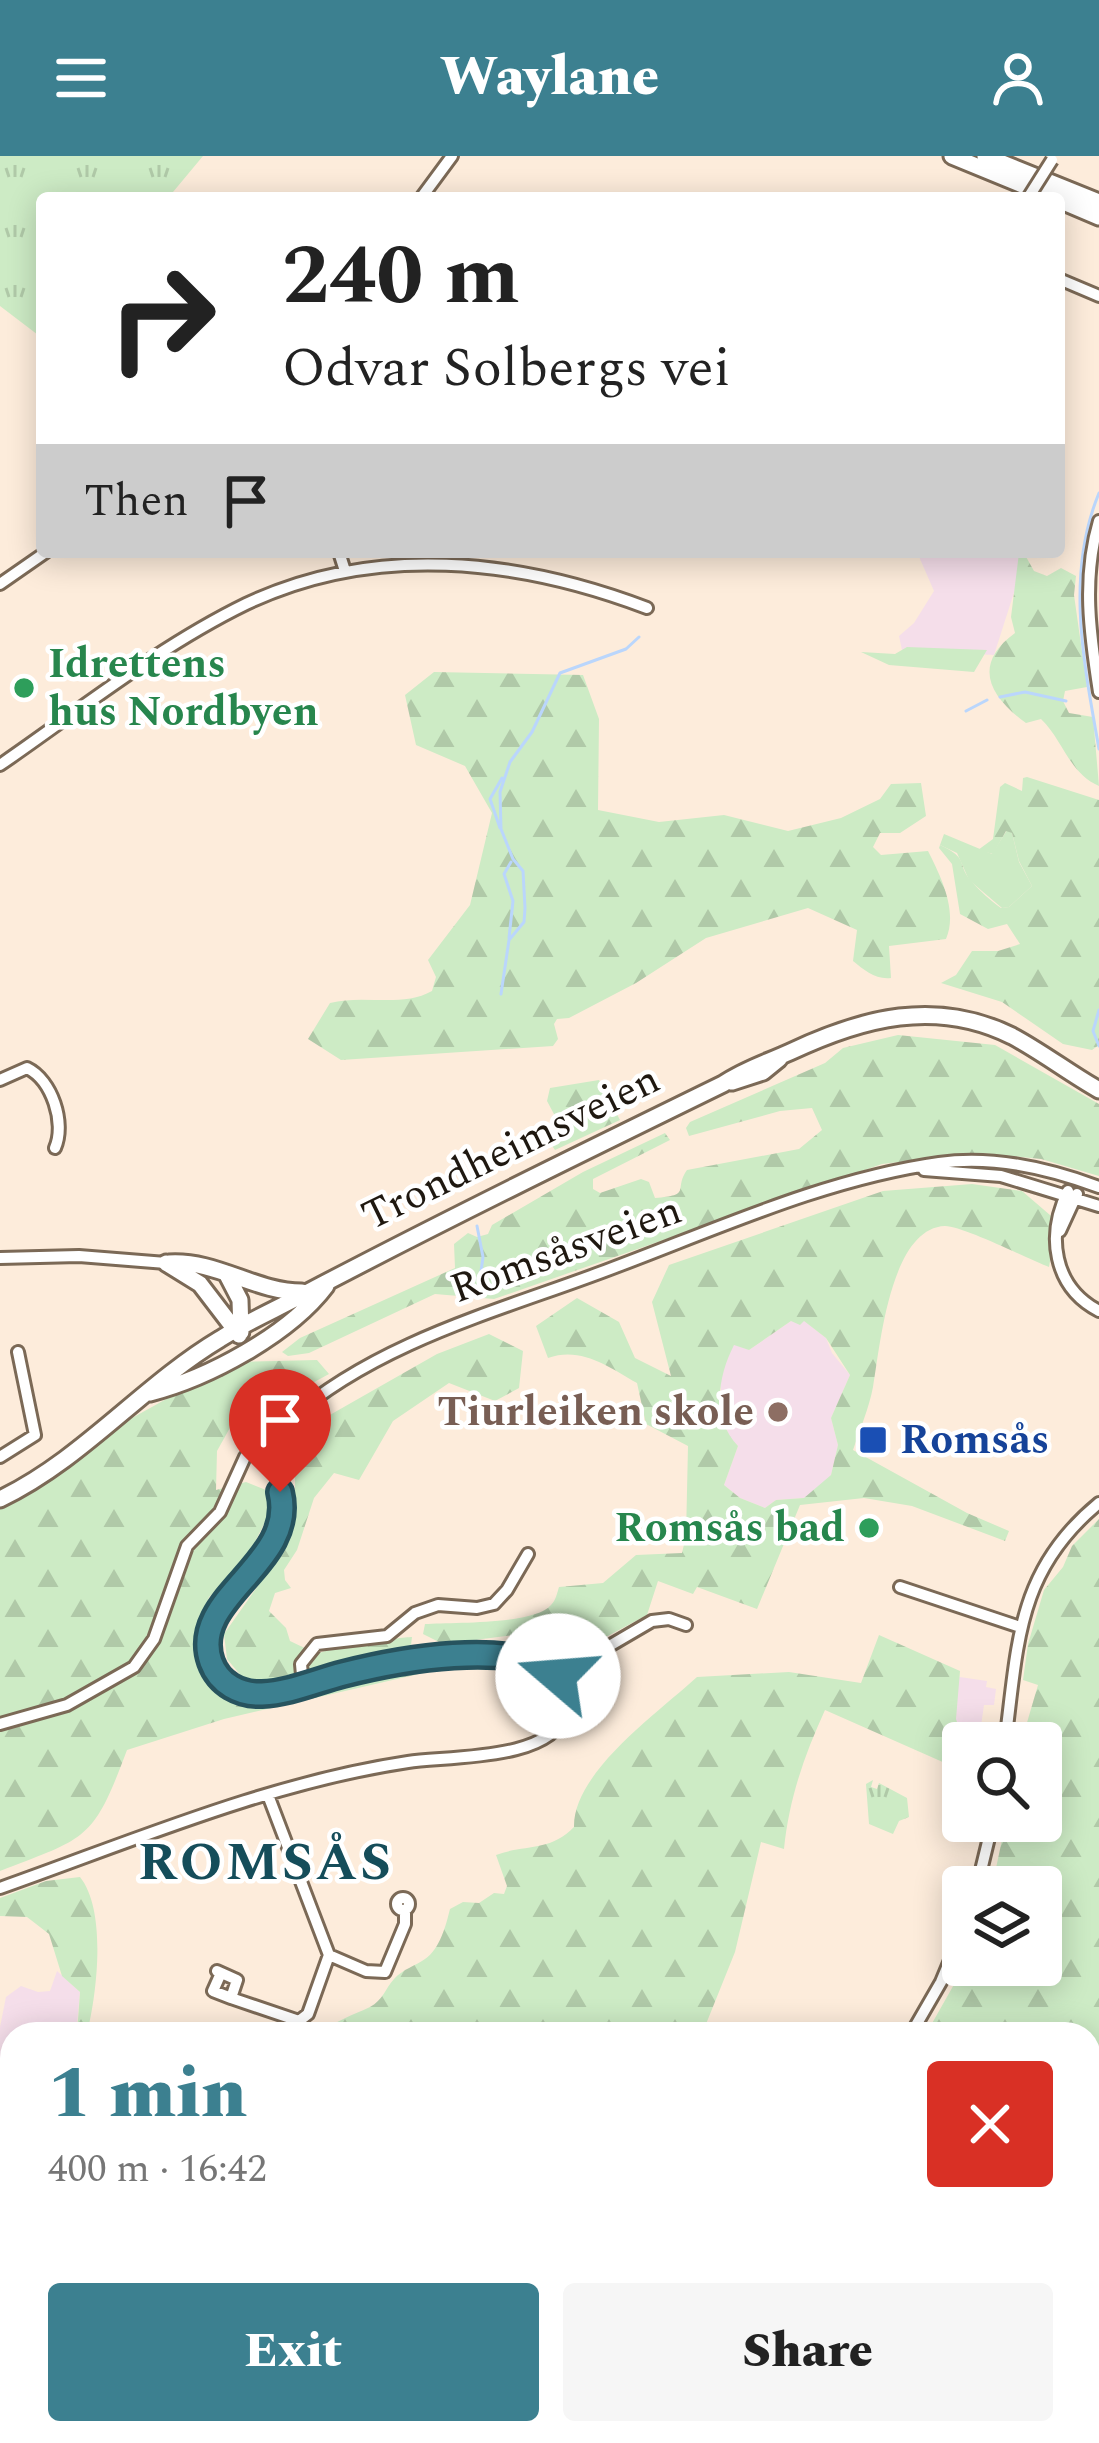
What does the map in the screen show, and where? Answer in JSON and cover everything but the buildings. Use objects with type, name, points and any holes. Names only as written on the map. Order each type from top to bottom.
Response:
[{"type":"highway","points":[[952,156],[1040,192]]},
{"type":"highway","points":[[985,156],[1099,202]]},
{"type":"highway","points":[[1065,202],[1099,217]]},
{"type":"highway","name":"Trondheimsveien","points":[[0,1498],[28,1484],[148,1394],[169,1372],[310,1291],[723,1084],[750,1066],[825,1034],[863,1022],[936,1015],[1005,1033],[1099,1090]]},
{"type":"highway","points":[[166,1263],[190,1263],[268,1289],[310,1291]]},
{"type":"highway","points":[[166,1263],[200,1283],[239,1332]]},
{"type":"highway","points":[[226,1273],[239,1295],[239,1332]]},
{"type":"highway","name":"Trondheimsveien","points":[[148,1394],[183,1385],[255,1344],[302,1313],[332,1279]]},
{"type":"street","points":[[426,192],[452,156]]},
{"type":"street","points":[[1032,192],[1054,158]]},
{"type":"street","points":[[1065,281],[1099,296]]},
{"type":"street","points":[[1099,521],[1090,554],[1088,592],[1099,692]]},
{"type":"street","points":[[0,584],[37,558]]},
{"type":"street","points":[[341,558],[345,571]]},
{"type":"street","points":[[0,765],[216,620],[281,590],[345,571],[441,564],[496,567],[555,577],[647,608]]},
{"type":"street","points":[[0,1080],[27,1068],[38,1074],[59,1121],[56,1148]]},
{"type":"street","name":"Romsåsveien","points":[[0,1724],[67,1705],[134,1667],[154,1639],[187,1546],[220,1512],[245,1457],[261,1442],[274,1442],[290,1418],[335,1386],[431,1336],[838,1184],[937,1163],[997,1162],[1099,1187]]},
{"type":"street","name":"Romsåsveien","points":[[909,1169],[1000,1176],[1099,1206]]},
{"type":"street","points":[[1078,1179],[1059,1214],[1056,1258],[1063,1279],[1078,1299],[1099,1311]]},
{"type":"street","points":[[0,1258],[79,1256],[166,1263]]},
{"type":"street","points":[[0,1457],[35,1435],[18,1352]]},
{"type":"street","points":[[0,1888],[268,1795],[375,1768],[532,1746],[551,1734],[564,1716],[566,1692],[558,1676],[523,1660],[446,1658],[384,1665],[261,1694],[238,1690],[220,1677],[208,1648],[216,1616],[267,1553],[280,1529],[283,1503],[272,1466],[274,1442]]},
{"type":"street","points":[[1008,1722],[1021,1627],[1043,1564],[1068,1531],[1099,1503]]},
{"type":"street","points":[[303,1686],[303,1658],[317,1644],[387,1636],[415,1613],[438,1605],[494,1604],[528,1554]]},
{"type":"street","points":[[900,1587],[1021,1627]]},
{"type":"street","points":[[558,1676],[652,1621],[669,1619],[686,1625]]},
{"type":"street","points":[[254,1986],[219,1972],[214,1991],[289,2020],[302,2020],[329,1955],[268,1795]]},
{"type":"street","points":[[329,1955],[366,1971],[385,1972],[405,1924],[405,1910]]},
{"type":"street","points":[[918,2022],[942,1977]]},
{"type":"street","points":[[231,1998],[237,1980]]},
{"type":"shaded area","points":[[920,558],[1025,558],[994,655],[902,650],[899,636],[914,623],[934,591]]},
{"type":"shaded area","name":"Tiurleiken skole","points":[[803,1320],[826,1338],[850,1375],[831,1418],[838,1445],[831,1475],[820,1488],[804,1498],[776,1500],[765,1508],[724,1485],[738,1446],[728,1436],[719,1376],[734,1344],[749,1350],[791,1321]]},
{"type":"shaded area","points":[[946,1675],[987,1681],[986,1687],[996,1689],[994,1705],[984,1705],[982,1722],[942,1722],[942,1731],[884,1705]]},
{"type":"shaded area","points":[[57,1971],[80,1992],[77,2022],[1,2022],[6,1997],[21,1986],[50,1991]]},
{"type":"green space","points":[[0,156],[203,156],[173,192],[36,192],[36,333],[0,306]]},
{"type":"green space","points":[[1018,558],[1027,558],[1034,571],[1047,576],[1061,568],[1076,576],[1074,595],[1087,687],[1065,691],[1063,701],[1069,713],[1093,717],[1099,786],[1073,765],[1041,719],[1026,723],[995,692],[990,669],[1001,645],[1015,633],[1011,617]]},
{"type":"green space","points":[[907,647],[987,650],[974,672],[889,665],[861,652],[895,654]]},
{"type":"green space","points":[[434,672],[583,675],[599,719],[598,810],[659,822],[724,815],[788,831],[841,818],[880,799],[891,784],[921,783],[926,816],[900,833],[880,833],[873,847],[881,855],[928,851],[949,906],[946,939],[889,946],[891,978],[880,977],[853,961],[857,930],[808,908],[706,938],[636,983],[569,1018],[557,1019],[558,1039],[553,1046],[341,1060],[308,1039],[330,1003],[408,999],[432,991],[436,977],[428,960],[470,905],[492,813],[465,766],[416,745],[405,695]]},
{"type":"green space","points":[[1027,777],[1099,800],[1099,1045],[1092,1050],[1063,1044],[1002,1002],[941,983],[956,975],[972,951],[998,951],[1020,944],[1007,924],[988,929],[960,914],[952,864],[939,848],[959,858],[971,881],[989,899],[1001,908],[1009,907],[1032,886],[1012,833],[1006,831],[993,854],[978,850],[993,839],[1000,787],[1005,783],[1022,791]]},
{"type":"green space","points":[[1007,830],[1032,886],[1002,908],[969,880],[957,853],[940,845],[944,834],[992,854]]},
{"type":"green space","points":[[898,1035],[995,1045],[1099,1104],[1099,1176],[1041,1159],[979,1153],[882,1164],[494,1299],[435,1294],[309,1353],[288,1356],[282,1352],[300,1338],[455,1268],[454,1244],[468,1233],[488,1234],[492,1225],[583,1172],[665,1133],[670,1140],[593,1179],[593,1189],[600,1193],[641,1179],[649,1182],[655,1198],[667,1197],[678,1193],[687,1170],[799,1149],[822,1130],[812,1108],[780,1111],[689,1136],[686,1128],[690,1122],[825,1063],[843,1048]]},
{"type":"green space","points":[[599,1080],[620,1120],[555,1150],[550,1143],[555,1116],[547,1101],[550,1088]]},
{"type":"green space","points":[[972,1184],[1022,1191],[1057,1221],[1049,1267],[954,1227],[926,1232],[912,1246],[891,1292],[871,1395],[853,1450],[1009,1531],[1005,1541],[912,1506],[864,1498],[800,1505],[757,1609],[697,1587],[693,1594],[658,1581],[647,1615],[604,1638],[546,1631],[443,1644],[423,1634],[425,1624],[528,1616],[551,1605],[559,1587],[603,1583],[636,1555],[682,1553],[688,1446],[646,1424],[637,1383],[583,1356],[548,1358],[536,1326],[577,1298],[619,1322],[635,1358],[671,1376],[652,1302],[669,1265],[883,1191]],"holes":[[[791,1321],[800,1325],[804,1321],[826,1338],[850,1375],[831,1418],[838,1445],[831,1475],[804,1498],[776,1500],[765,1508],[724,1485],[738,1446],[724,1423],[721,1383],[734,1345],[749,1350]]]},
{"type":"green space","points":[[489,1334],[523,1351],[519,1388],[495,1401],[449,1383],[393,1421],[359,1480],[334,1473],[314,1498],[297,1550],[284,1570],[291,1588],[275,1593],[269,1611],[286,1628],[290,1641],[317,1654],[405,1637],[412,1637],[411,1645],[266,1684],[242,1677],[227,1659],[224,1634],[286,1546],[295,1524],[295,1476],[314,1424],[437,1354]]},
{"type":"green space","points":[[317,1360],[329,1374],[252,1416],[241,1408],[217,1451],[216,1490],[246,1482],[266,1490],[270,1512],[243,1566],[209,1597],[195,1636],[215,1682],[250,1701],[428,1662],[436,1670],[224,1719],[127,1750],[105,1803],[84,1832],[52,1851],[0,1871],[0,1507],[123,1423],[233,1362]]},
{"type":"green space","points":[[1099,1519],[1099,2022],[933,2022],[953,1986],[1062,1986],[1062,1866],[996,1866],[1002,1842],[1062,1842],[1062,1722],[1027,1722],[1038,1685],[1023,1680],[1044,1590],[1063,1567],[1072,1546]]},
{"type":"green space","points":[[879,1635],[960,1671],[957,1722],[942,1722],[942,1762],[825,1710],[798,1778],[784,1849],[761,1842],[735,1952],[707,2022],[338,2022],[374,2004],[398,1976],[430,1955],[450,1909],[463,1902],[479,1903],[494,1893],[504,1894],[507,1886],[496,1855],[546,1844],[574,1827],[577,1806],[602,1765],[697,1677],[789,1672],[861,1683]]},
{"type":"green space","points":[[873,1780],[871,1787],[877,1789],[879,1783],[907,1798],[909,1817],[899,1821],[893,1834],[869,1824],[866,1784]]},
{"type":"green space","points":[[80,1877],[94,1910],[96,1975],[89,2022],[78,2022],[80,1992],[62,1976],[49,1934],[27,1917],[0,1916],[0,1898],[46,1881]]},
{"type":"waterway","points":[[1099,493],[1089,524],[1080,588],[1083,652],[1099,749]]},
{"type":"waterway","points":[[501,994],[509,940],[524,922],[525,908],[523,871],[501,829],[500,792],[510,762],[532,732],[560,673],[626,649],[639,637]]},
{"type":"waterway","points":[[1000,697],[1025,692],[1066,701]]},
{"type":"waterway","points":[[966,711],[987,700]]},
{"type":"waterway","points":[[500,828],[490,799],[502,778]]},
{"type":"waterway","points":[[509,938],[513,901],[504,874],[511,862]]},
{"type":"waterway","points":[[1099,1010],[1093,1031],[1099,1046]]},
{"type":"waterway","points":[[477,1226],[483,1257],[479,1286]]},
{"type":"place","name":"Idrettens hus Nordbyen","points":[[24,688]]},
{"type":"place","name":"Tiurleiken skole","points":[[778,1412]]},
{"type":"place","name":"Romsås","points":[[873,1440]]},
{"type":"place","name":"Romsås bad","points":[[869,1528]]},
{"type":"district","name":"ROMSÅS","points":[[266,1863]]},
{"type":"route","points":[[280,1492],[284,1512],[280,1529],[223,1605],[209,1637],[210,1659],[228,1685],[249,1693],[273,1693],[384,1665],[464,1657],[523,1660],[558,1676]]}]
